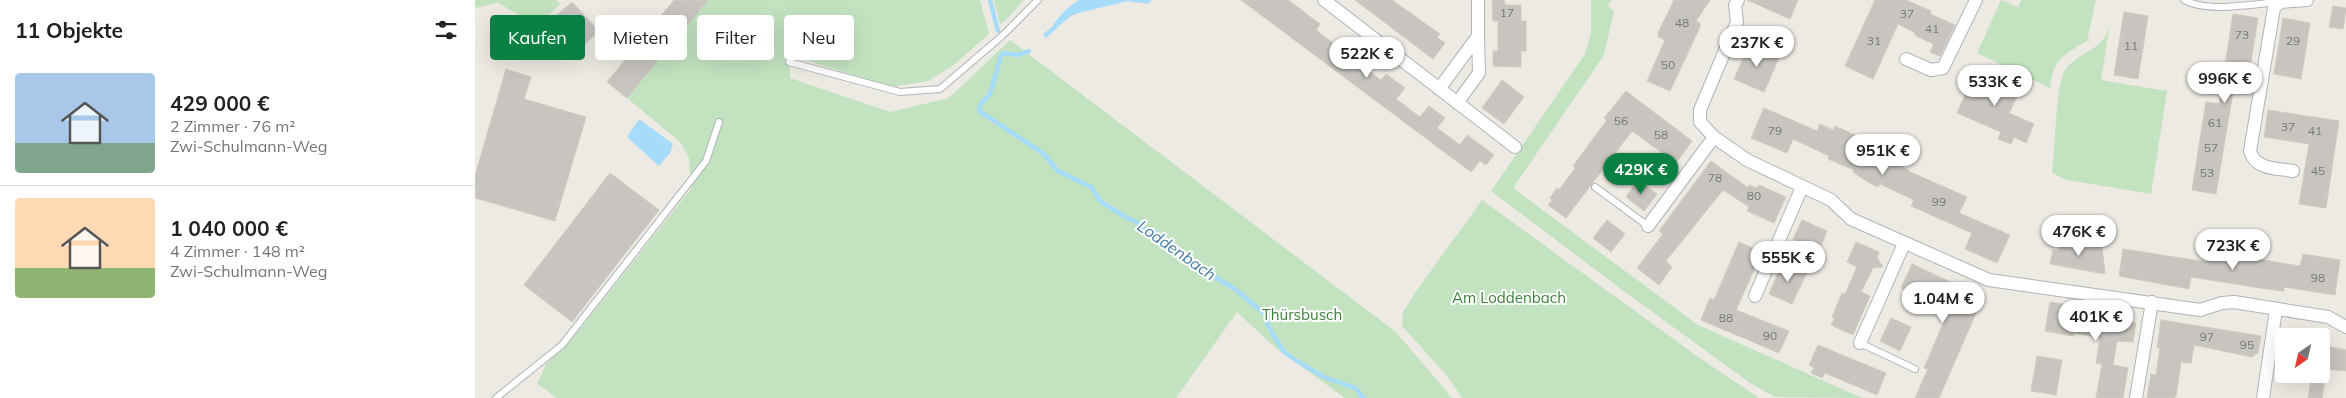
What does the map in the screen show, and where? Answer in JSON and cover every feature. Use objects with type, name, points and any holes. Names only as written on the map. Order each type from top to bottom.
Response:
[{"type":"street","points":[[1324,0],[1515,147]]},
{"type":"street","points":[[1457,104],[1479,73],[1478,0]]},
{"type":"street","points":[[1738,0],[1735,5],[1737,22],[1699,110],[1700,122],[1715,137],[1747,160],[1831,200],[1851,219],[1989,280],[2200,310],[2222,303],[2234,302],[2328,317],[2346,327]]},
{"type":"street","points":[[1906,58],[1931,70],[1943,68],[1975,0]]},
{"type":"street","points":[[2293,171],[2259,165],[2253,160],[2250,150],[2271,16],[2274,8],[2280,2],[2307,0]]},
{"type":"street","points":[[1439,89],[1478,36]]},
{"type":"street","points":[[1649,226],[1715,137]]},
{"type":"street","points":[[1755,296],[1803,186]]},
{"type":"street","points":[[1860,343],[1904,244]]},
{"type":"street","points":[[2136,398],[2152,302]]},
{"type":"street","points":[[2263,398],[2276,310]]},
{"type":"lane","points":[[789,62],[900,92],[940,89],[1002,36],[1038,0]]},
{"type":"lane","points":[[2184,0],[2206,6],[2221,7],[2280,2]]},
{"type":"lane","points":[[496,398],[561,345],[706,161],[719,122]]},
{"type":"lane","points":[[1595,188],[1649,226]]},
{"type":"lane","points":[[1860,343],[1915,369]]},
{"type":"green space","points":[[475,0],[556,0],[560,4],[549,15],[520,15],[498,3],[475,8]]},
{"type":"green space","name":"Thürsbusch","points":[[706,0],[980,0],[989,34],[954,65],[928,81],[891,87],[807,60],[854,60],[854,15],[784,15],[784,60],[789,60],[790,78],[890,112],[949,98],[1010,40],[1396,332],[1452,398],[1345,398],[1277,349],[1237,312],[1176,398],[557,398],[537,384],[547,363],[572,339],[691,189],[689,158],[680,142],[627,98],[658,60],[687,60],[687,24]]},
{"type":"green space","points":[[994,0],[1024,0],[1000,24]]},
{"type":"green space","points":[[1591,0],[1612,0],[1608,6],[1614,11],[1604,55],[1513,188],[1698,325],[1862,398],[1775,397],[1750,383],[1491,191],[1585,54],[1591,32]]},
{"type":"green space","points":[[2001,0],[2018,7],[2021,0],[2096,0],[2087,41],[2061,58],[2054,70],[2050,88],[1977,53]]},
{"type":"green space","points":[[2110,24],[2101,80],[2167,91],[2151,194],[2067,180],[2052,173],[2062,77],[2071,63],[2102,41]]},
{"type":"green space","name":"Am Loddenbach","points":[[1482,200],[1697,356],[1759,398],[1462,398],[1448,377],[1402,326],[1403,312]]},
{"type":"water","points":[[1079,0],[1152,0],[1148,4],[1128,1],[1078,13],[1056,28],[1053,25],[1068,8]]},
{"type":"water","points":[[639,119],[673,144],[670,153],[659,166],[627,137]]},
{"type":"building","points":[[674,0],[708,0],[687,25],[687,15],[662,15]]},
{"type":"building","points":[[1241,0],[1288,0],[1320,24],[1316,30],[1341,49],[1345,43],[1362,56],[1357,62],[1381,80],[1386,74],[1405,88],[1396,99],[1420,117],[1429,106],[1445,118],[1437,128],[1460,145],[1467,135],[1494,155],[1486,165],[1480,161],[1471,172]]},
{"type":"building","points":[[1355,0],[1392,0],[1440,34],[1437,37],[1445,43],[1433,59]]},
{"type":"building","points":[[1492,0],[1504,0],[1505,5],[1521,5],[1521,21],[1526,21],[1526,51],[1521,51],[1521,67],[1493,66],[1493,51],[1498,51],[1498,21],[1493,21]]},
{"type":"building","points":[[1674,0],[1710,0],[1696,21],[1700,23],[1700,27],[1670,91],[1647,81],[1665,40],[1658,37],[1658,33]]},
{"type":"building","points":[[1747,0],[1798,0],[1790,19]]},
{"type":"building","points":[[1875,0],[1906,0],[1931,11],[1930,14],[1955,25],[1940,56],[1930,52],[1934,44],[1916,36],[1914,32],[1898,24],[1873,79],[1845,66]]},
{"type":"building","points":[[572,2],[584,15],[557,15]]},
{"type":"building","points":[[2333,6],[2346,8],[2343,29],[2329,27]]},
{"type":"building","points":[[2124,12],[2148,16],[2138,79],[2114,75]]},
{"type":"building","points":[[2233,14],[2258,18],[2246,94],[2233,92],[2216,194],[2192,190],[2206,102],[2219,104]]},
{"type":"building","points":[[585,16],[595,27],[595,35],[585,44]]},
{"type":"building","points":[[2283,18],[2310,23],[2301,79],[2274,74]]},
{"type":"building","points":[[1750,43],[1780,56],[1764,92],[1734,79]]},
{"type":"building","points":[[625,60],[658,60],[627,98],[607,82]]},
{"type":"building","points":[[1977,68],[2021,88],[2009,113],[2034,124],[2026,143],[2014,137],[2011,144],[1998,139],[2001,132],[1957,113]]},
{"type":"building","points":[[506,69],[531,77],[524,99],[586,117],[555,221],[475,198],[475,176]]},
{"type":"building","points":[[1502,80],[1524,97],[1504,124],[1482,108]]},
{"type":"building","points":[[1626,91],[1692,141],[1676,163],[1632,131],[1566,218],[1548,205],[1552,200],[1550,198],[1557,188],[1559,190],[1575,168],[1573,166],[1607,120],[1604,118]]},
{"type":"building","points":[[1764,108],[1817,131],[1820,124],[1833,130],[1835,126],[1855,135],[1874,150],[1898,161],[1896,164],[1908,171],[1967,197],[1959,213],[2010,235],[1997,263],[1965,249],[1972,233],[1911,206],[1914,200],[1880,184],[1878,187],[1871,184],[1853,172],[1854,170],[1828,159],[1829,156],[1793,139],[1787,153],[1751,138]]},
{"type":"building","points":[[2268,110],[2339,121],[2326,208],[2299,204],[2309,144],[2264,137]]},
{"type":"building","points":[[1711,161],[1748,188],[1749,185],[1757,188],[1759,185],[1786,197],[1774,223],[1747,211],[1749,207],[1723,190],[1666,261],[1672,267],[1659,285],[1637,268],[1663,234],[1659,231]]},
{"type":"building","points":[[610,173],[659,210],[572,322],[524,285]]},
{"type":"building","points":[[1638,180],[1657,194],[1644,211],[1626,197]]},
{"type":"building","points":[[1607,220],[1625,234],[1611,252],[1593,238]]},
{"type":"building","points":[[1802,220],[1827,231],[1819,251],[1793,239]]},
{"type":"building","points":[[2061,239],[2102,246],[2105,274],[2050,264],[2053,250],[2059,251]]},
{"type":"building","points":[[1739,242],[1762,252],[1736,310],[1789,331],[1779,353],[1701,320],[1710,298],[1714,300]]},
{"type":"building","points":[[1856,242],[1879,252],[1877,258],[1883,267],[1873,268],[1861,292],[1870,296],[1853,335],[1831,325],[1835,318],[1832,317],[1842,293],[1845,294],[1857,267],[1847,262]]},
{"type":"building","points":[[2123,249],[2207,262],[2209,252],[2300,266],[2303,254],[2340,260],[2335,295],[2284,287],[2284,291],[2267,289],[2191,277],[2189,289],[2119,276]]},
{"type":"building","points":[[1783,261],[1807,272],[1792,304],[1769,294]]},
{"type":"building","points":[[1912,264],[1983,297],[1939,398],[1915,398],[1928,369],[1924,368],[1949,310],[1907,294],[1908,291],[1901,288]]},
{"type":"building","points":[[2050,302],[2086,308],[2085,313],[2109,317],[2109,321],[2111,321],[2112,317],[2136,323],[2133,342],[2117,341],[2113,365],[2128,368],[2123,398],[2096,398],[2102,364],[2096,363],[2100,338],[2074,333],[2073,336],[2045,331]]},
{"type":"building","points":[[1891,318],[1911,327],[1900,351],[1880,341]]},
{"type":"building","points":[[2161,320],[2261,336],[2258,353],[2252,357],[2194,345],[2191,363],[2181,362],[2176,396],[2174,398],[2147,398],[2151,374],[2156,375],[2160,348],[2157,348]]},
{"type":"building","points":[[1818,345],[1886,373],[1877,395],[1825,373],[1822,378],[1811,373],[1814,368],[1809,365]]},
{"type":"building","points":[[2330,347],[2346,350],[2346,371],[2330,370]]},
{"type":"building","points":[[2037,356],[2062,360],[2056,395],[2031,391]]},
{"type":"building","points":[[2310,383],[2324,383],[2322,398],[2308,398]]},
{"type":"waterway","name":"Loddenbach","points":[[990,0],[998,31]]},
{"type":"waterway","points":[[1046,35],[1055,27]]},
{"type":"waterway","name":"Loddenbach","points":[[1029,51],[1018,55],[1004,53],[1001,56],[990,94],[980,105],[979,111],[1044,154],[1058,171],[1091,187],[1101,202],[1137,222],[1143,228],[1157,233],[1175,252],[1236,290],[1266,315],[1268,326],[1284,352],[1324,377],[1355,388],[1364,398]]}]
